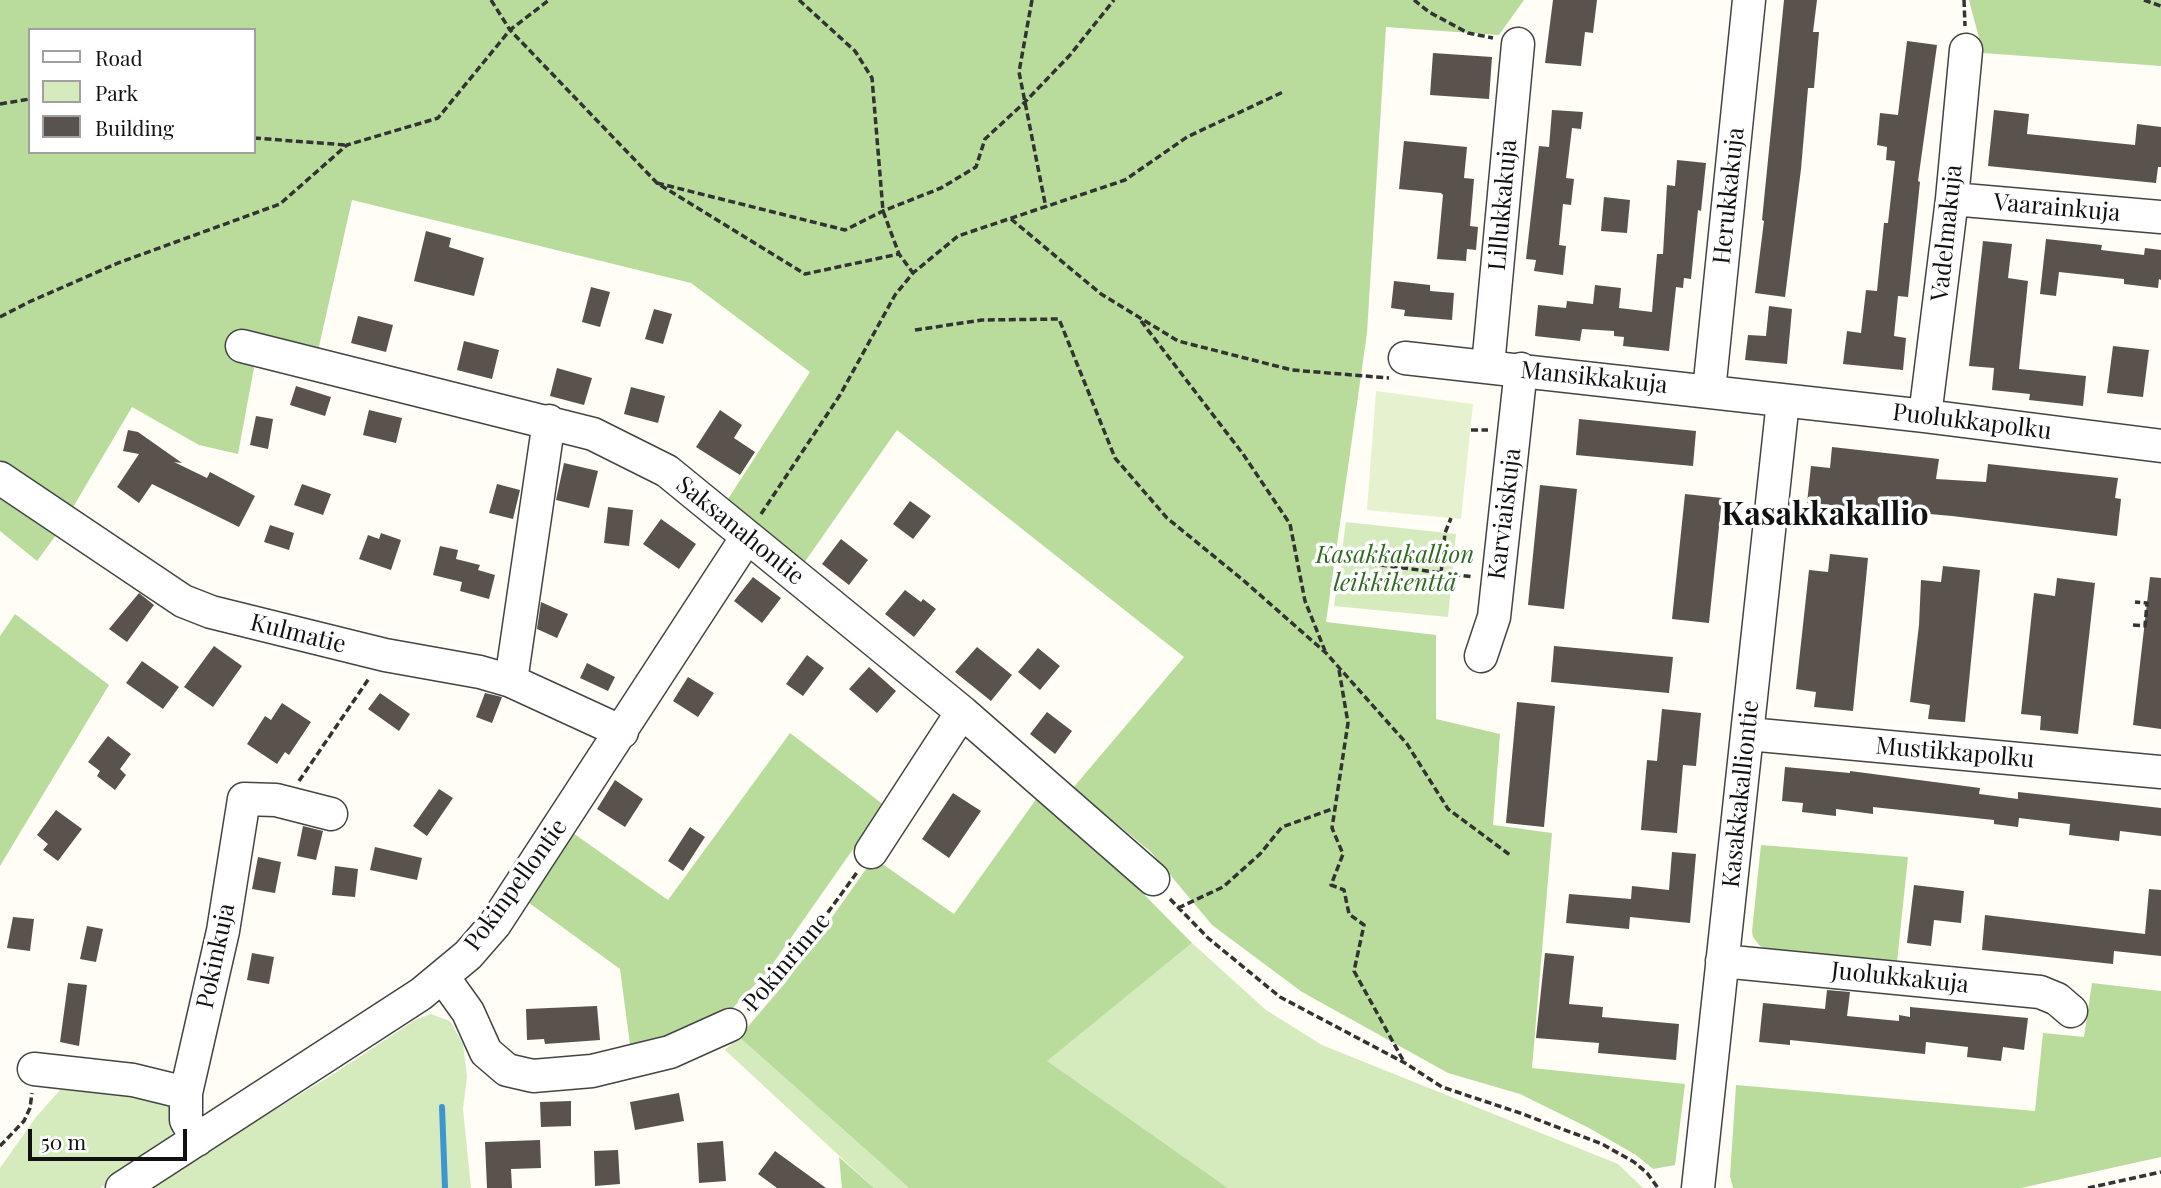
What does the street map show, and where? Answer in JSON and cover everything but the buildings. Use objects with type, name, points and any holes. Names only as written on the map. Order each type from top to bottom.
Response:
[{"type":"street","name":"Herukkakuja","points":[[1709,391],[1749,0]]},
{"type":"street","name":"Lillukkakuja","points":[[1488,366],[1518,44]]},
{"type":"street","name":"Vadelmakuja","points":[[1925,416],[1952,199],[1966,50]]},
{"type":"street","name":"Vaarainkuja","points":[[1952,199],[2161,217]]},
{"type":"street","name":"Saksanahontie","points":[[242,346],[549,421],[593,434],[667,471],[962,712],[1153,879]]},
{"type":"street","name":"Mansikkakuja","points":[[1403,368],[1488,366],[1783,401]]},
{"type":"street","name":"Karviaiskuja","points":[[1481,656],[1494,617],[1521,369]]},
{"type":"street","name":"Puolukkapolku","points":[[1783,401],[2161,446]]},
{"type":"street","name":"Kasakkakalliontie","points":[[1698,1188],[1783,401]]},
{"type":"street","points":[[510,681],[549,421]]},
{"type":"street","name":"Kulmatie","points":[[0,478],[183,601],[211,612],[385,655],[456,666],[510,681],[622,733]]},
{"type":"street","name":"Pokinpellontie","points":[[122,1188],[443,977],[468,955],[495,923],[622,733],[747,537]]},
{"type":"street","points":[[871,852],[962,712]]},
{"type":"street","name":"Mustikkapolku","points":[[1748,734],[2161,772]]},
{"type":"street","name":"Pokinkuja","points":[[197,1140],[186,1120],[186,1093],[223,931],[244,799],[276,800],[331,814]]},
{"type":"street","name":"Juolukkakuja","points":[[1723,961],[2040,992],[2057,999],[2071,1011]]},
{"type":"street","name":"Pokinrinne","points":[[443,977],[468,1012],[486,1052],[508,1070],[533,1076],[592,1071],[670,1052],[730,1025]]},
{"type":"street","points":[[34,1069],[134,1080],[186,1093]]},
{"type":"path","points":[[491,0],[510,30],[657,183],[805,274],[899,254]]},
{"type":"path","points":[[256,138],[347,145],[438,118],[510,30],[549,0]]},
{"type":"path","points":[[799,0],[855,51],[872,78],[883,211],[899,254],[914,273]]},
{"type":"path","points":[[1032,0],[1019,72],[1046,208]]},
{"type":"path","points":[[657,183],[845,230],[883,211],[941,188],[976,167],[985,139],[1070,55],[1114,0]]},
{"type":"path","points":[[1413,0],[1468,33],[1518,44]]},
{"type":"path","points":[[2144,0],[2161,6]]},
{"type":"path","points":[[747,537],[840,395],[895,295],[914,273],[958,236],[1125,180],[1187,137],[1283,92]]},
{"type":"path","points":[[0,104],[28,99]]},
{"type":"path","points":[[0,317],[118,263],[280,204],[347,145]]},
{"type":"path","points":[[1010,219],[1101,294],[1178,341],[1292,370],[1403,368]]},
{"type":"path","points":[[1138,316],[1243,454],[1290,524],[1306,601],[1326,653]]},
{"type":"path","points":[[915,330],[982,320],[1059,319],[1115,458],[1167,518],[1326,653],[1407,744],[1448,809],[1510,856]]},
{"type":"path","points":[[1441,574],[1445,533],[1451,518]]},
{"type":"path","points":[[1349,561],[1441,574],[1497,578]]},
{"type":"path","points":[[2133,625],[2145,626],[2147,603],[2136,602]]},
{"type":"path","points":[[276,800],[293,789],[385,655]]},
{"type":"path","points":[[1339,668],[1348,723],[1332,828],[1343,854],[1331,885],[1344,890],[1349,914],[1364,925],[1354,971],[1405,1063]]},
{"type":"path","points":[[1178,908],[1223,887],[1260,854],[1282,827],[1335,808]]},
{"type":"path","name":"Pokinrinne","points":[[730,1025],[751,1007],[794,959],[871,852]]},
{"type":"path","points":[[1153,879],[1208,938],[1280,997],[1405,1063],[1442,1087],[1602,1144],[1634,1162],[1658,1188]]},
{"type":"path","points":[[0,1146],[24,1121],[30,1108],[34,1069]]},
{"type":"path","points":[[2088,1188],[2161,1172]]},
{"type":"green space","points":[[0,0],[1524,0],[1499,35],[1386,27],[1367,333],[1326,622],[1436,635],[1436,719],[1500,734],[1493,825],[1552,833],[1532,1068],[1685,1084],[1675,1165],[1653,1169],[1636,1155],[1589,1128],[1520,1094],[1448,1073],[1302,992],[1212,925],[1151,852],[1073,788],[1184,657],[897,430],[804,563],[728,499],[810,372],[691,283],[352,200],[318,351],[256,357],[238,454],[199,445],[132,407],[59,531],[37,561],[0,531]]},
{"type":"green space","points":[[1969,0],[2161,0],[2161,66],[1983,53]]},
{"type":"green space","points":[[1376,391],[1473,404],[1461,519],[1367,510]]},
{"type":"green space","name":"Kasakkakallion leikkikenttä","points":[[1346,522],[1456,534],[1448,617],[1334,606]]},
{"type":"green space","points":[[15,614],[109,685],[0,866],[0,636]]},
{"type":"green space","points":[[790,733],[884,805],[767,972],[733,1008],[697,1030],[631,1052],[620,969],[525,900],[573,833],[668,900]]},
{"type":"green space","points":[[1042,791],[1192,943],[1047,1061],[1228,1188],[909,1188],[739,1037],[786,982],[874,858],[954,914]]},
{"type":"green space","points":[[1761,845],[1908,857],[1897,962],[1770,950],[1760,946],[1752,931]]},
{"type":"green space","points":[[1192,943],[1266,1010],[1322,1045],[1618,1164],[1643,1188],[1228,1188],[1046,1061]]},
{"type":"green space","points":[[2092,983],[2161,991],[2161,1157],[2021,1188],[1733,1188],[1730,1176],[1736,1085],[2035,1111],[2043,1033],[2084,1037]]},
{"type":"green space","points":[[431,1014],[450,1021],[463,1044],[467,1077],[463,1109],[471,1188],[147,1188],[335,1073],[415,1020]]},
{"type":"green space","points":[[739,1037],[909,1188],[874,1188],[725,1050]]},
{"type":"green space","points":[[73,1083],[172,1102],[176,1121],[172,1135],[160,1151],[100,1188],[0,1188],[0,1168],[36,1117],[60,1090]]},
{"type":"green space","points":[[839,1157],[874,1188],[842,1188]]},
{"type":"waterway","points":[[442,1107],[445,1188]]},
{"type":"district","name":"Kasakkakallio","points":[[1825,515]]}]
